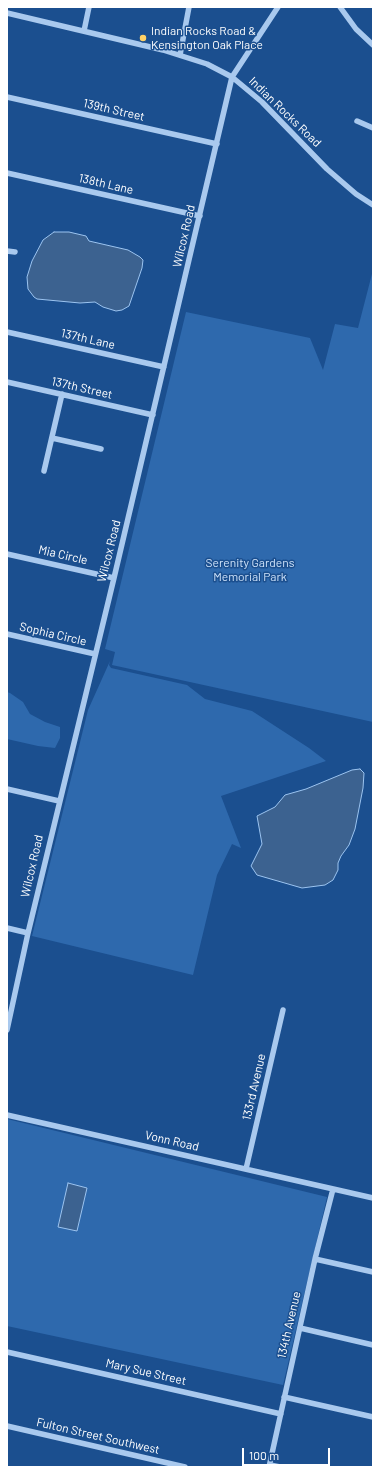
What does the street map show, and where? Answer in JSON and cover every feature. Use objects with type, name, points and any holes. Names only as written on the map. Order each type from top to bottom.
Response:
[{"type":"street","points":[[84,31],[89,7]]},
{"type":"street","points":[[180,55],[189,7]]},
{"type":"street","points":[[232,78],[278,7]]},
{"type":"street","points":[[340,7],[356,29],[373,45]]},
{"type":"street","name":"Indian Rocks Road","points":[[7,13],[180,55],[207,64],[232,78],[262,102],[327,170],[356,194],[373,205]]},
{"type":"street","name":"Wilcox Road","points":[[7,1030],[59,801],[114,578],[232,78]]},
{"type":"street","name":"139th Street","points":[[7,97],[217,144]]},
{"type":"street","points":[[357,121],[373,128]]},
{"type":"street","name":"138th Lane","points":[[7,173],[200,216]]},
{"type":"street","points":[[7,251],[15,252]]},
{"type":"street","name":"137th Lane","points":[[7,332],[164,367]]},
{"type":"street","name":"137th Street","points":[[7,382],[153,415]]},
{"type":"street","points":[[44,471],[62,394]]},
{"type":"street","points":[[52,438],[101,449]]},
{"type":"street","name":"Mia Circle","points":[[7,554],[114,578]]},
{"type":"street","name":"Sophia Circle","points":[[7,634],[95,654]]},
{"type":"street","points":[[7,789],[59,801]]},
{"type":"street","points":[[7,928],[28,933]]},
{"type":"street","name":"133rd Avenue","points":[[246,1169],[283,1010]]},
{"type":"street","name":"Vonn Road","points":[[7,1115],[373,1198]]},
{"type":"street","name":"134th Avenue","points":[[270,1466],[284,1397],[333,1189]]},
{"type":"street","points":[[316,1259],[373,1272]]},
{"type":"street","points":[[300,1328],[373,1345]]},
{"type":"street","name":"Mary Sue Street","points":[[7,1352],[281,1414]]},
{"type":"street","points":[[284,1397],[373,1417]]},
{"type":"street","name":"Fulton Street Southwest","points":[[7,1426],[185,1467]]},
{"type":"street","points":[[270,1466],[280,1467]]},
{"type":"green space","name":"Serenity Gardens Memorial Park","points":[[373,270],[373,722],[112,665],[115,652],[105,649],[186,312],[310,338],[323,370],[335,324],[358,328]]},
{"type":"green space","points":[[110,661],[109,665],[111,668],[187,685],[205,699],[252,711],[309,748],[326,761],[221,796],[241,848],[232,844],[217,875],[193,975],[32,936],[88,710]]},
{"type":"green space","points":[[7,692],[23,702],[30,714],[45,722],[60,727],[60,738],[55,748],[7,739]]},
{"type":"green space","points":[[7,1119],[327,1197],[283,1385],[7,1326]]},
{"type":"shaded area","points":[[54,232],[69,232],[86,236],[89,241],[128,250],[140,257],[143,260],[142,268],[129,306],[122,310],[116,311],[103,307],[95,302],[80,303],[37,299],[34,297],[28,289],[27,277],[32,261],[43,240]]},
{"type":"shaded area","points":[[360,769],[364,773],[363,788],[355,829],[349,845],[341,856],[338,863],[338,870],[333,880],[325,885],[302,888],[257,875],[251,866],[262,844],[257,816],[275,807],[285,795],[306,789],[352,770]]},
{"type":"shaded area","points":[[68,1183],[87,1188],[77,1231],[58,1227]]},
{"type":"place","name":"Indian Rocks Road & Kensington Oak Place","points":[[143,38]]}]
